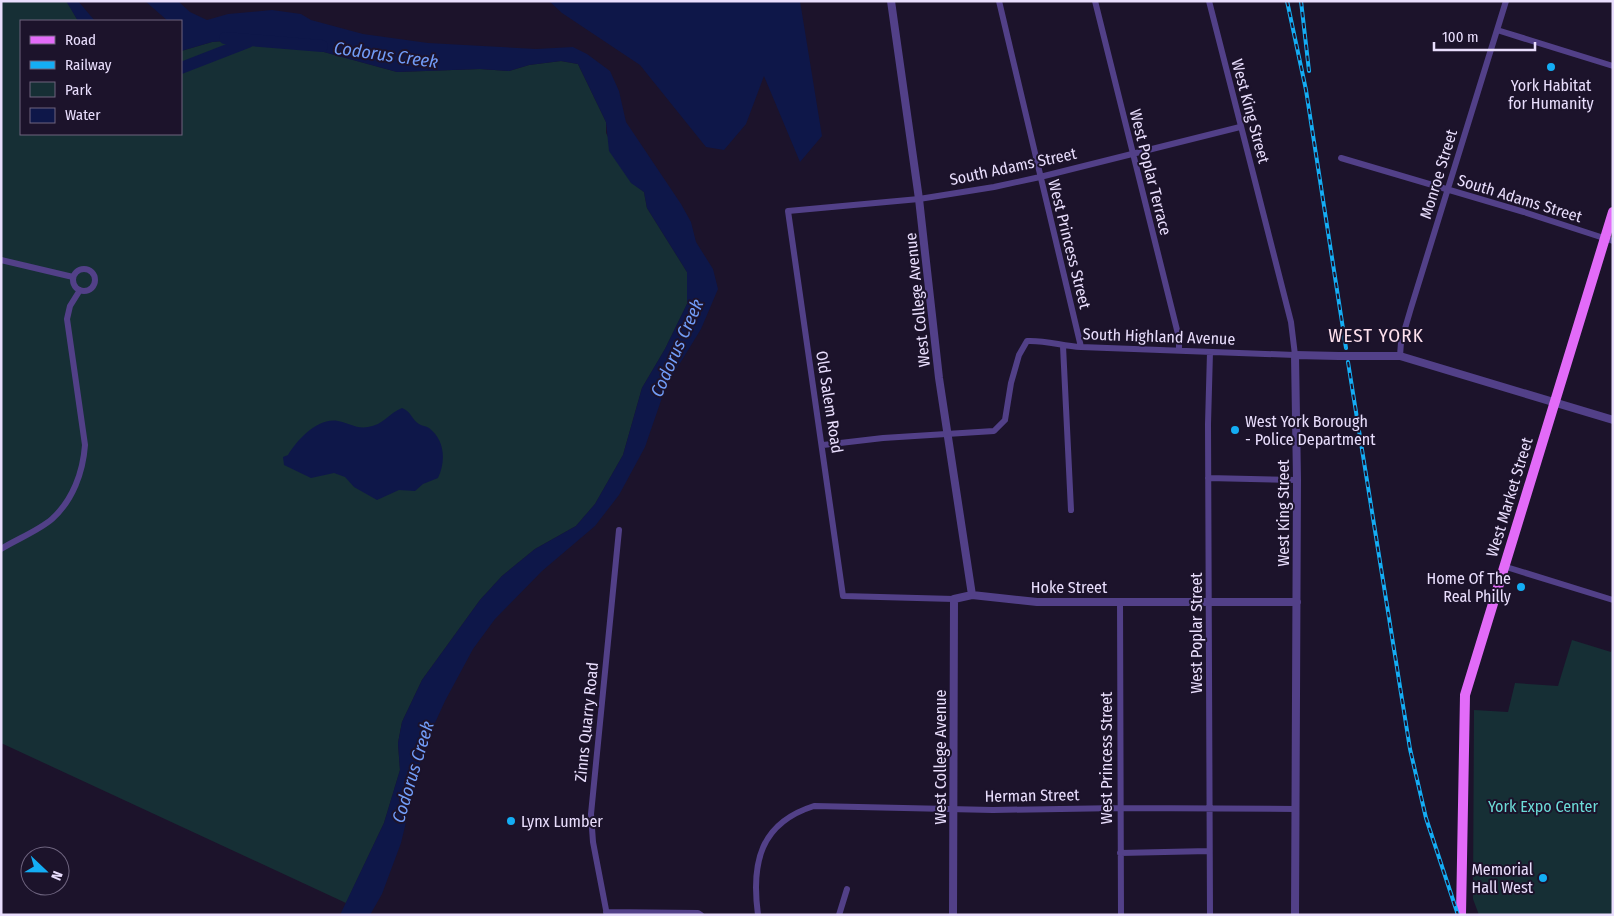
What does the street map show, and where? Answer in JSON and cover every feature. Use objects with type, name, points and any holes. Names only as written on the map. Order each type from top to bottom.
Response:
[{"type":"main road","name":"West Market Street","points":[[1461,915],[1464,702],[1503,566],[1554,402],[1609,240],[1613,212]]},
{"type":"street","name":"West College Avenue","points":[[891,1],[919,199],[939,378],[949,433],[972,595]]},
{"type":"street","name":"West Princess Street","points":[[999,1],[1081,347]]},
{"type":"street","name":"West Poplar Terrace","points":[[1095,1],[1178,338],[1179,350]]},
{"type":"street","name":"West King Street","points":[[1209,1],[1291,322],[1295,355],[1297,480],[1294,915]]},
{"type":"street","name":"Monroe Street","points":[[1400,356],[1411,308],[1506,1]]},
{"type":"street","points":[[1497,30],[1613,66]]},
{"type":"street","name":"South Adams Street","points":[[788,211],[919,199],[1040,177],[1240,127]]},
{"type":"street","name":"South Adams Street","points":[[1341,158],[1524,212],[1609,240]]},
{"type":"street","name":"Old Salem Road","points":[[788,211],[823,445],[843,596]]},
{"type":"street","points":[[1,260],[73,277]]},
{"type":"street","points":[[85,268],[92,272],[95,278],[94,286],[87,290],[80,290],[74,285],[73,277],[78,271],[85,268]]},
{"type":"street","points":[[1,549],[52,518],[74,490],[84,464],[85,445],[67,319],[70,306],[80,290]]},
{"type":"street","name":"South Highland Avenue","points":[[823,445],[949,433],[994,431],[1005,420],[1011,383],[1019,355],[1027,341],[1046,340],[1063,346],[1081,347],[1295,355],[1400,356],[1613,420]]},
{"type":"street","points":[[1063,346],[1071,510]]},
{"type":"street","name":"West Poplar Street","points":[[1210,352],[1208,478],[1210,915]]},
{"type":"street","points":[[1208,478],[1297,480]]},
{"type":"street","name":"Zinns Quarry Road","points":[[607,914],[592,842],[591,814],[618,530]]},
{"type":"street","points":[[1503,566],[1613,600]]},
{"type":"street","name":"Hoke Street","points":[[843,596],[954,599],[972,595],[1037,602],[1296,602]]},
{"type":"street","name":"West College Avenue","points":[[953,915],[954,599]]},
{"type":"street","name":"West Princess Street","points":[[1120,601],[1121,915]]},
{"type":"street","name":"Herman Street","points":[[758,915],[756,894],[760,857],[765,842],[774,827],[799,811],[814,806],[953,809],[1296,809]]},
{"type":"street","points":[[1120,852],[1209,851]]},
{"type":"street","points":[[839,915],[847,889]]},
{"type":"street","points":[[607,914],[698,913],[702,915]]},
{"type":"green space","points":[[1,1],[67,1],[77,20],[20,20],[20,135],[182,135],[182,51],[212,42],[270,37],[296,40],[324,52],[397,72],[480,69],[509,71],[529,65],[561,61],[578,64],[606,122],[606,133],[631,182],[644,192],[647,208],[687,272],[687,304],[665,349],[642,388],[623,455],[595,504],[576,526],[535,549],[502,576],[480,600],[422,680],[402,722],[398,743],[400,770],[384,823],[346,903],[1,743]]},
{"type":"green space","name":"York Expo Center","points":[[1572,640],[1611,652],[1613,646],[1613,915],[1479,915],[1473,899],[1474,710],[1508,712],[1515,683],[1558,686]]},
{"type":"water","points":[[66,1],[78,1],[94,20],[77,20]]},
{"type":"water","points":[[145,1],[178,1],[190,12],[207,20],[228,14],[272,10],[301,14],[311,20],[363,34],[428,43],[536,49],[573,47],[587,54],[610,71],[619,91],[626,122],[691,222],[696,242],[713,269],[718,289],[701,329],[666,386],[645,447],[619,495],[595,526],[542,571],[495,619],[473,649],[445,701],[424,747],[401,843],[382,894],[370,915],[340,915],[384,823],[400,770],[398,743],[402,722],[422,680],[480,600],[502,576],[535,549],[576,526],[595,504],[623,455],[642,388],[665,349],[687,304],[687,272],[647,208],[644,192],[631,183],[609,151],[606,122],[578,64],[561,61],[529,65],[509,71],[480,69],[397,72],[324,52],[296,40],[270,37],[212,42],[182,51],[182,20],[167,20]]},
{"type":"water","points":[[549,1],[800,1],[822,136],[800,162],[764,76],[746,124],[724,150],[706,147],[640,65],[562,13]]},
{"type":"water","points":[[402,408],[420,425],[429,428],[434,433],[443,451],[441,471],[438,478],[423,484],[415,491],[399,490],[377,500],[354,487],[345,477],[334,473],[311,478],[284,465],[283,457],[288,455],[297,443],[316,426],[330,421],[338,421],[356,427],[373,426]]},
{"type":"waterway","name":"Codorus Creek","points":[[225,38],[322,46]]},
{"type":"waterway","name":"Codorus Creek","points":[[182,68],[248,42]]},
{"type":"railway","points":[[1287,1],[1306,90],[1346,348]]},
{"type":"railway","points":[[1301,1],[1309,71]]},
{"type":"railway","points":[[1348,362],[1410,749],[1426,818],[1458,915]]},
{"type":"place","name":"York Habitat for Humanity","points":[[1551,67]]},
{"type":"place","name":"West York Borough - Police Department","points":[[1235,430]]},
{"type":"place","name":"Home Of The Real Philly","points":[[1521,587]]},
{"type":"place","name":"Lynx Lumber","points":[[511,821]]},
{"type":"place","name":"Memorial Hall West","points":[[1543,878]]},
{"type":"district","name":"WEST YORK","points":[[1376,335]]}]
